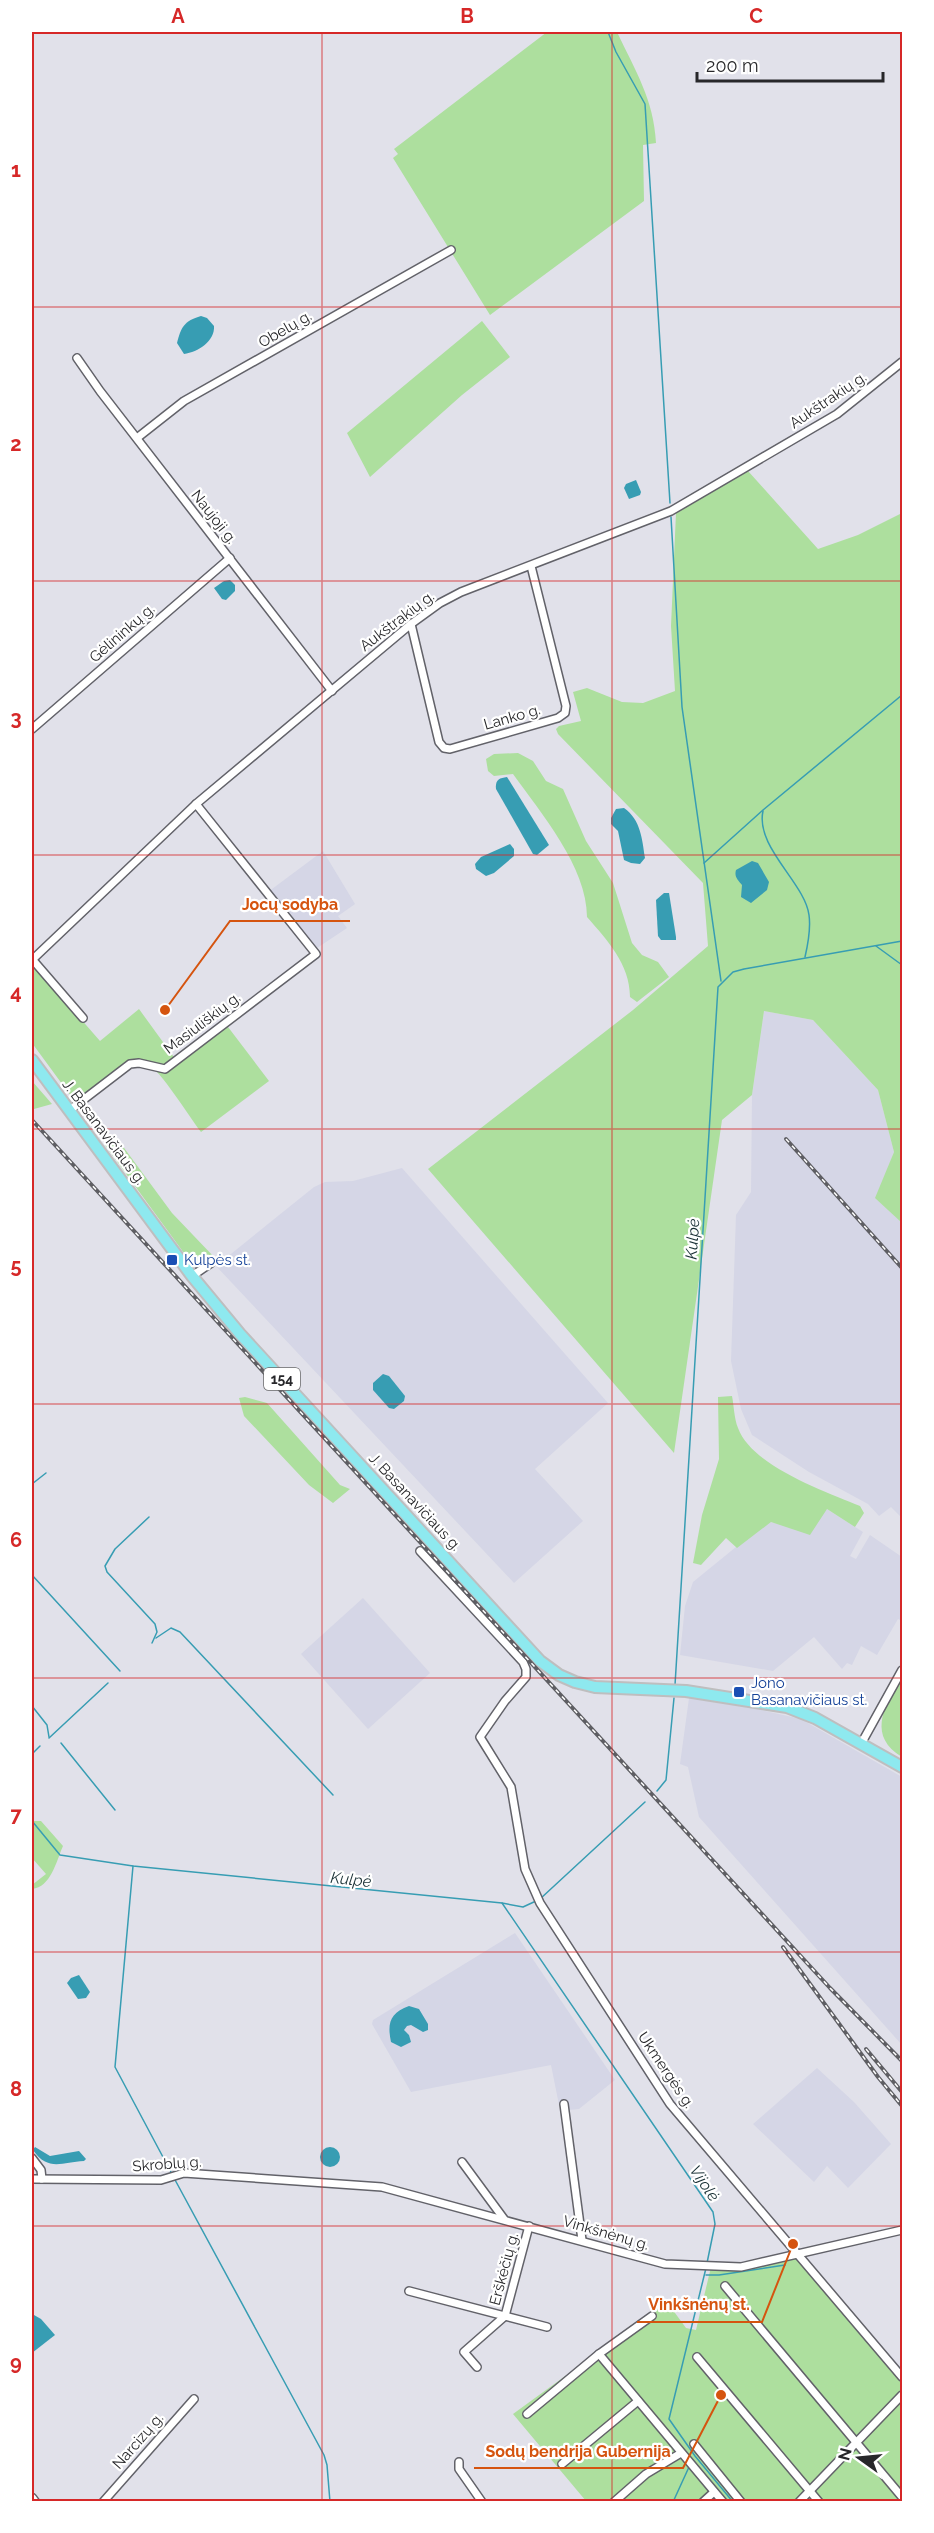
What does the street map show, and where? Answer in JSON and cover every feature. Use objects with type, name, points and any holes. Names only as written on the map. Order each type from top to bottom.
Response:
[{"type":"main road","name":"J. Basanavičiaus g.","points":[[32,1060],[192,1276],[240,1334],[540,1661],[559,1675],[595,1687],[686,1691],[787,1707],[815,1718],[903,1767]]},
{"type":"street","name":"Obelų g.","points":[[137,438],[184,401],[451,250]]},
{"type":"street","name":"Naujoji g.","points":[[77,358],[332,691]]},
{"type":"street","name":"Aukštrakių g.","points":[[32,960],[196,804],[411,624],[440,603],[461,592],[663,514],[709,490],[837,414],[903,362]]},
{"type":"street","name":"Gėlininkų g.","points":[[32,729],[230,558]]},
{"type":"street","name":"Lanko g.","points":[[411,624],[439,742],[444,748],[450,749],[558,718],[565,713],[566,706],[531,566]]},
{"type":"street","name":"Masiuliškių g.","points":[[70,1110],[130,1064],[139,1063],[165,1069],[316,954],[196,804]]},
{"type":"street","points":[[32,960],[82,1018]]},
{"type":"street","points":[[192,1276],[211,1263]]},
{"type":"street","name":"Ukmergės g.","points":[[420,1551],[523,1662],[526,1669],[526,1677],[505,1701],[480,1737],[511,1787],[525,1869],[538,1900],[670,2104],[903,2377]]},
{"type":"street","points":[[861,1744],[903,1670]]},
{"type":"street","points":[[564,2104],[582,2240]]},
{"type":"street","points":[[32,2158],[41,2170],[42,2179]]},
{"type":"street","points":[[462,2162],[504,2219]]},
{"type":"street","name":"Skroblų g.","points":[[32,2179],[161,2180],[184,2173],[303,2182]]},
{"type":"street","name":"Vinkšnėnų g.","points":[[303,2182],[382,2187],[665,2264],[741,2267],[903,2230]]},
{"type":"street","name":"Erškėčių g.","points":[[477,2367],[464,2352],[505,2316],[529,2226]]},
{"type":"street","points":[[725,2286],[903,2497]]},
{"type":"street","points":[[409,2291],[547,2327]]},
{"type":"street","points":[[527,2414],[599,2354],[652,2316]]},
{"type":"street","points":[[599,2354],[723,2502]]},
{"type":"street","points":[[697,2357],[819,2502]]},
{"type":"street","points":[[799,2502],[903,2395]]},
{"type":"street","name":"Narcizų g.","points":[[103,2502],[194,2399]]},
{"type":"street","points":[[562,2464],[638,2401]]},
{"type":"street","points":[[694,2444],[741,2502]]},
{"type":"street","points":[[614,2502],[646,2474],[681,2453]]},
{"type":"street","points":[[459,2462],[459,2469],[482,2502]]},
{"type":"street","points":[[703,2502],[714,2492]]},
{"type":"street","points":[[32,2498],[35,2502]]},
{"type":"shaded area","points":[[323,851],[355,904],[338,916],[347,928],[314,950],[268,892]]},
{"type":"shaded area","points":[[764,1011],[813,1020],[878,1090],[894,1152],[876,1198],[902,1223],[902,1518],[891,1507],[879,1516],[868,1504],[809,1472],[752,1435],[741,1409],[731,1361],[736,1215],[751,1192],[752,1095]]},
{"type":"shaded area","points":[[402,1168],[608,1403],[535,1469],[583,1521],[514,1583],[216,1266],[314,1187],[325,1182],[353,1181]]},
{"type":"shaded area","points":[[827,1509],[863,1532],[850,1556],[856,1559],[870,1535],[902,1557],[902,1621],[898,1619],[877,1655],[861,1646],[852,1665],[847,1663],[842,1669],[814,1637],[773,1671],[680,1655],[685,1606],[693,1582],[763,1525],[771,1522],[779,1524]]},
{"type":"shaded area","points":[[363,1598],[430,1673],[368,1729],[301,1654]]},
{"type":"shaded area","points":[[689,1698],[801,1719],[902,1777],[902,2045],[699,1817],[688,1767],[680,1764]]},
{"type":"shaded area","points":[[515,1933],[615,2080],[579,2109],[569,2110],[568,2104],[559,2105],[551,2065],[411,2092],[372,2024],[373,2020]]},
{"type":"shaded area","points":[[817,2068],[854,2102],[891,2144],[848,2188],[827,2166],[814,2182],[753,2124]]},
{"type":"green space","points":[[547,32],[617,32],[648,99],[656,143],[643,145],[644,201],[490,315],[393,158],[398,154],[394,149]]},
{"type":"green space","points":[[482,321],[510,357],[462,395],[370,477],[347,433]]},
{"type":"green space","points":[[748,471],[818,549],[858,535],[902,513],[902,1223],[875,1198],[894,1152],[878,1090],[813,1020],[764,1011],[752,1095],[722,1120],[674,1453],[428,1169],[633,1010],[708,946],[703,883],[558,734],[556,729],[559,726],[581,721],[573,692],[587,688],[622,702],[643,703],[675,691],[671,626],[676,513]]},
{"type":"green space","points":[[518,753],[533,761],[546,781],[563,789],[586,841],[613,883],[632,943],[642,955],[658,962],[669,977],[637,1002],[630,997],[622,963],[587,917],[585,898],[579,879],[571,860],[549,823],[513,774],[494,776],[488,771],[486,759],[494,754]]},
{"type":"green space","points":[[32,963],[100,1041],[139,1009],[176,1060],[225,1023],[269,1081],[201,1132],[160,1075],[146,1062],[137,1059],[124,1064],[76,1103],[32,1043]]},
{"type":"green space","points":[[32,1081],[52,1104],[34,1109],[32,1107]]},
{"type":"green space","points":[[116,1137],[172,1213],[214,1257],[192,1264],[105,1145]]},
{"type":"green space","points":[[732,1396],[738,1428],[746,1442],[758,1454],[791,1476],[860,1506],[864,1513],[855,1527],[827,1509],[810,1535],[771,1522],[737,1548],[726,1538],[701,1565],[693,1563],[702,1515],[719,1459],[718,1397]]},
{"type":"green space","points":[[245,1397],[267,1403],[340,1485],[350,1489],[333,1503],[309,1485],[244,1416],[239,1398]]},
{"type":"green space","points":[[896,1681],[902,1684],[902,1757],[891,1749],[882,1731],[884,1712]]},
{"type":"green space","points":[[32,1821],[41,1821],[63,1846],[48,1879],[44,1884],[32,1889],[32,1885],[46,1874],[32,1858]]},
{"type":"green space","points":[[798,2255],[902,2377],[902,2501],[586,2501],[513,2414],[667,2302],[686,2328],[696,2330],[711,2267],[726,2268]]},
{"type":"water","points":[[201,316],[207,318],[214,326],[212,336],[205,345],[184,354],[177,343],[180,333],[184,325]]},
{"type":"water","points":[[636,480],[640,495],[629,499],[624,488],[626,484]]},
{"type":"water","points":[[230,580],[235,585],[235,591],[226,600],[222,599],[214,588]]},
{"type":"water","points":[[507,777],[549,845],[537,855],[533,854],[496,789],[498,780]]},
{"type":"water","points":[[624,808],[634,818],[640,830],[645,858],[640,864],[624,860],[618,831],[611,824],[611,818],[616,809]]},
{"type":"water","points":[[510,844],[514,849],[514,856],[494,873],[486,876],[476,869],[475,864],[481,857]]},
{"type":"water","points":[[752,861],[758,863],[769,882],[767,890],[751,903],[741,897],[742,885],[737,878],[736,870]]},
{"type":"water","points":[[664,893],[669,893],[676,940],[661,940],[658,936],[656,900]]},
{"type":"water","points":[[383,1374],[389,1376],[405,1396],[404,1401],[394,1409],[389,1408],[373,1390],[373,1383]]},
{"type":"water","points":[[79,1975],[90,1992],[86,1998],[78,1999],[67,1983],[71,1978]]},
{"type":"water","points":[[409,2006],[419,2009],[428,2024],[428,2030],[423,2032],[411,2025],[407,2026],[404,2030],[411,2042],[401,2047],[391,2042],[389,2029],[394,2015]]},
{"type":"water","points":[[35,2147],[50,2156],[79,2151],[86,2159],[62,2164],[50,2163],[39,2157],[33,2150]]},
{"type":"water","points":[[326,2147],[334,2147],[340,2153],[340,2161],[334,2167],[326,2167],[320,2161],[320,2153]]},
{"type":"water","points":[[34,2315],[41,2319],[55,2335],[32,2353],[32,2317]]},
{"type":"waterway","points":[[608,32],[616,52],[645,104],[670,503]]},
{"type":"waterway","points":[[671,517],[682,707],[721,981]]},
{"type":"waterway","points":[[704,863],[763,810],[902,695]]},
{"type":"waterway","points":[[763,811],[766,838],[806,903],[810,926],[805,957]]},
{"type":"waterway","name":"Kulpė","points":[[675,1685],[718,987],[733,972],[744,969],[902,941]]},
{"type":"waterway","points":[[876,946],[902,965]]},
{"type":"waterway","points":[[32,1484],[46,1473]]},
{"type":"waterway","points":[[149,1517],[115,1549],[105,1566],[107,1572],[155,1624],[157,1632],[152,1643]]},
{"type":"waterway","points":[[32,1575],[120,1671]]},
{"type":"waterway","points":[[156,1638],[171,1628],[180,1632],[333,1795]]},
{"type":"waterway","points":[[49,1738],[108,1683]]},
{"type":"waterway","name":"Kulpė","points":[[657,1791],[666,1780],[674,1698]]},
{"type":"waterway","points":[[32,1706],[47,1725],[49,1737]]},
{"type":"waterway","points":[[61,1743],[115,1810]]},
{"type":"waterway","points":[[32,1754],[40,1746]]},
{"type":"waterway","name":"Kulpė","points":[[540,1899],[645,1802]]},
{"type":"waterway","name":"Kulpė","points":[[32,1821],[60,1855],[133,1866],[523,1907],[536,1901]]},
{"type":"waterway","points":[[133,1866],[115,2067],[172,2174]]},
{"type":"waterway","name":"Vijolė","points":[[502,1903],[713,2212],[715,2224],[707,2263]]},
{"type":"waterway","points":[[174,2178],[324,2455],[330,2502]]},
{"type":"waterway","points":[[706,2275],[785,2265]]},
{"type":"waterway","name":"Vijolė","points":[[706,2268],[669,2419],[695,2456],[733,2502]]},
{"type":"waterway","points":[[673,2502],[689,2467]]},
{"type":"railway","points":[[32,1120],[830,1988],[902,2061]]},
{"type":"railway","points":[[786,1139],[902,1268]]},
{"type":"railway","points":[[783,1947],[878,2077],[902,2106]]},
{"type":"railway","points":[[866,2049],[902,2092]]},
{"type":"place","name":"Jocų sodyba","points":[[165,1010]]},
{"type":"place","name":"Kulpės st.","points":[[172,1260]]},
{"type":"place","name":"Jono Basanavičiaus st.","points":[[739,1692]]},
{"type":"place","name":"Vinkšnėnų st.","points":[[793,2244]]},
{"type":"place","name":"Sodų bendrija Gubernija","points":[[721,2395]]}]
